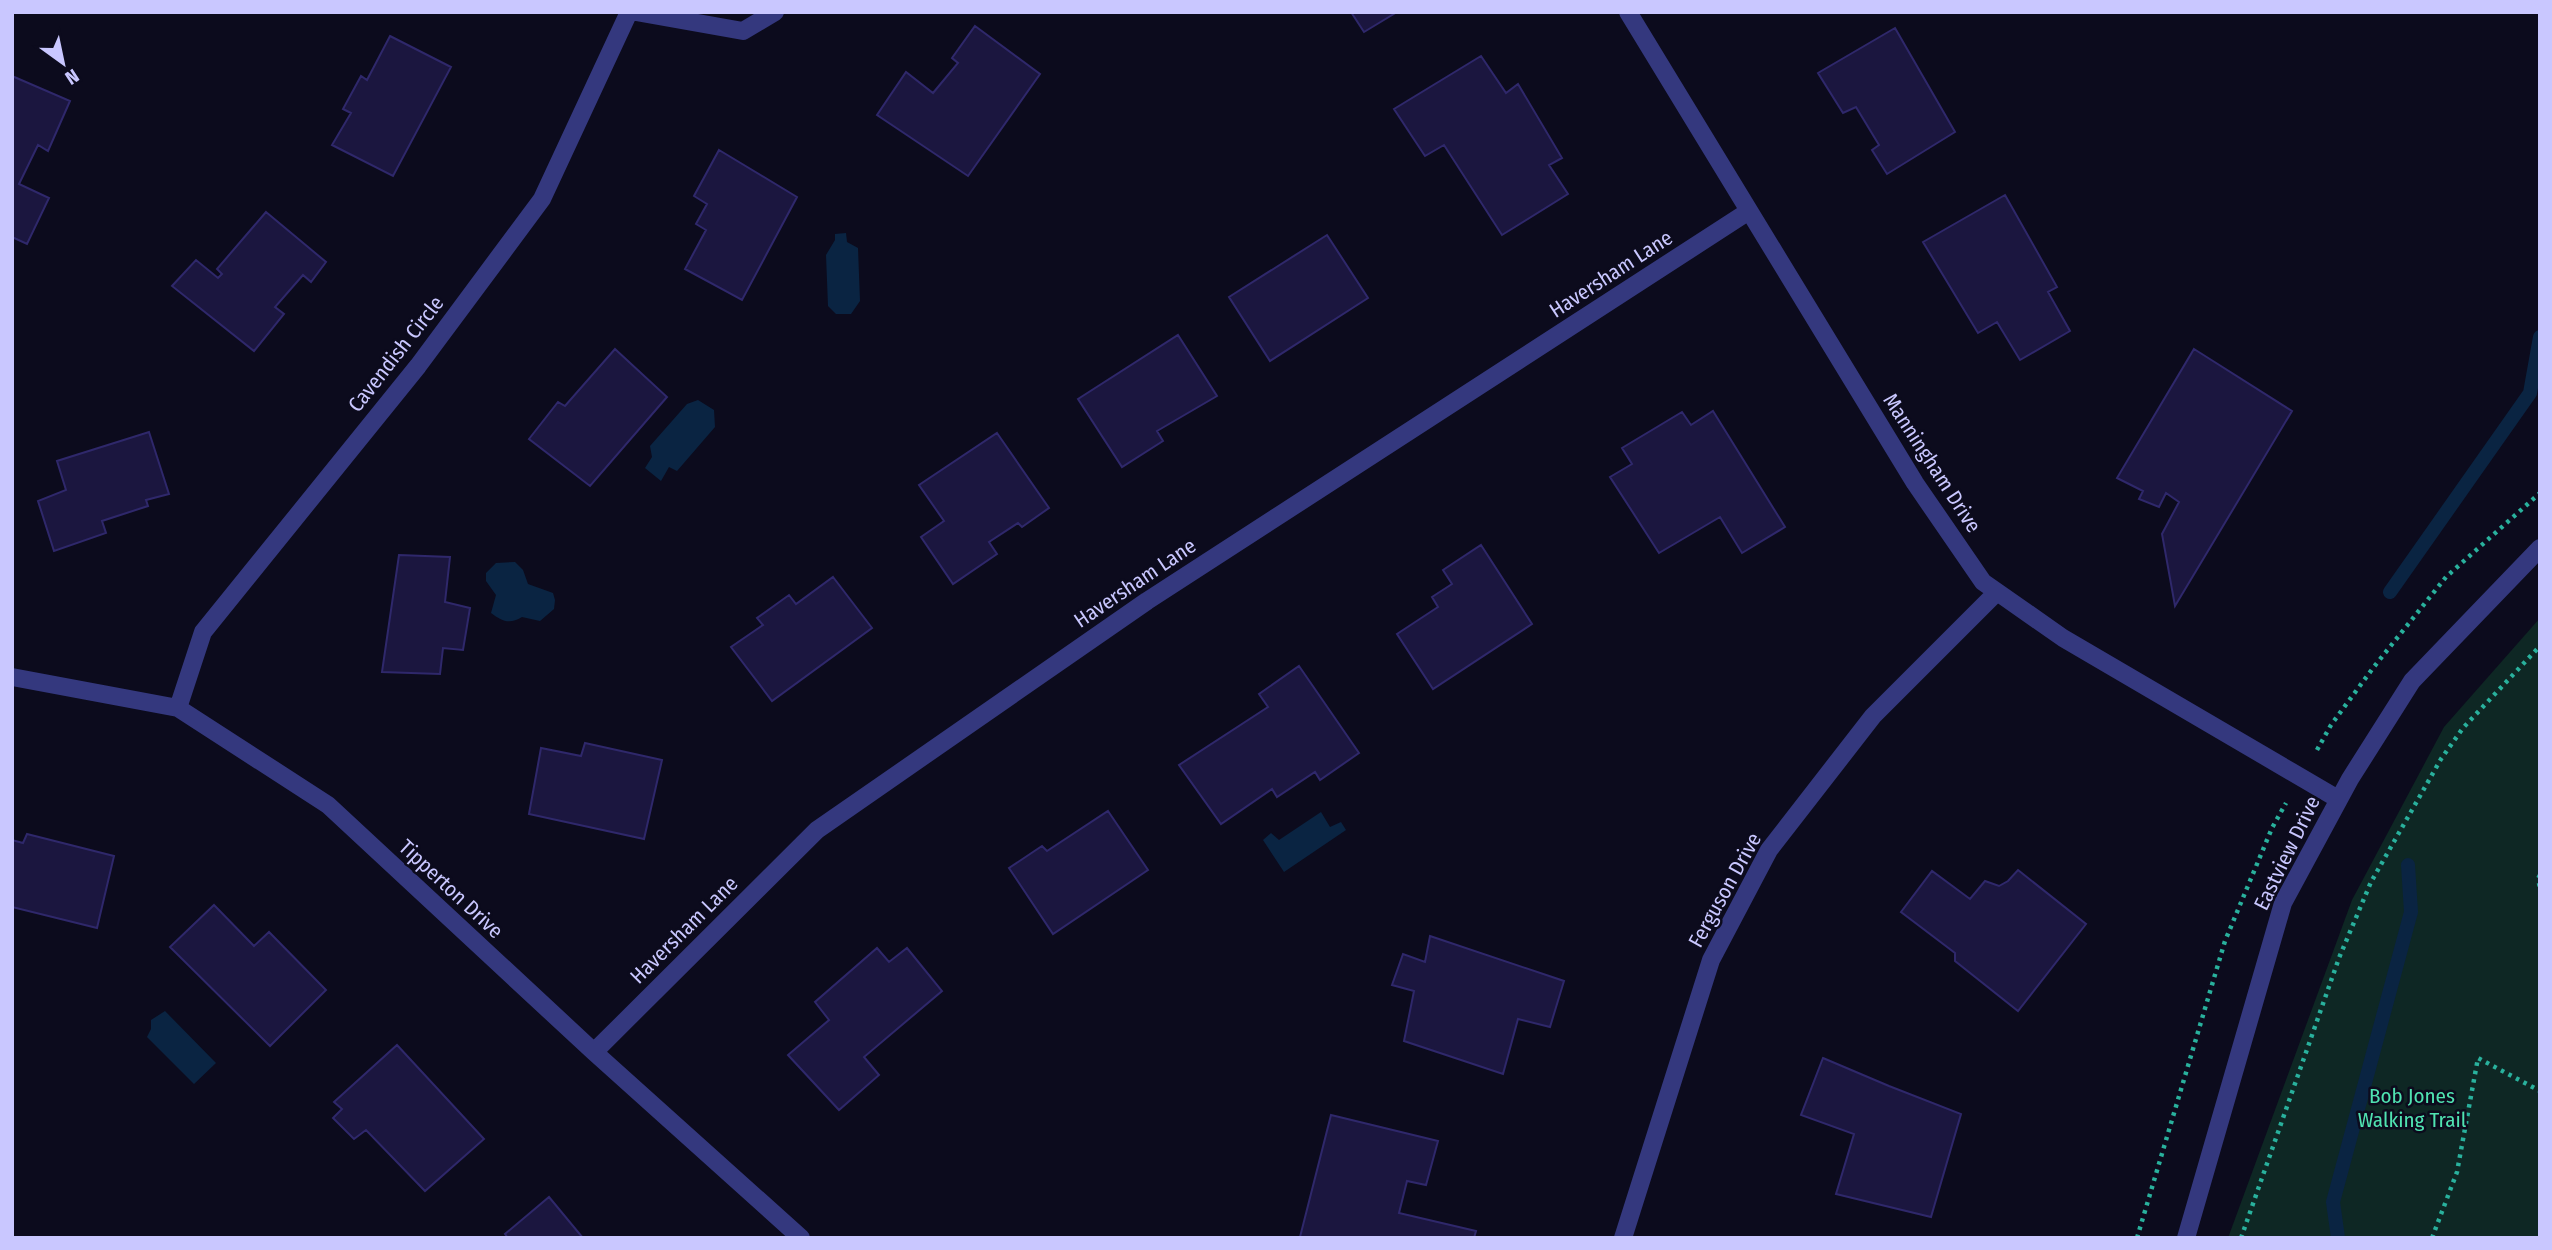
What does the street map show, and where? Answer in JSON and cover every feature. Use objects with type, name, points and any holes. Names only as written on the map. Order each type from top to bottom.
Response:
[{"type":"street","name":"Cavendish Circle","points":[[178,708],[203,632],[418,366],[542,199],[629,12]]},
{"type":"street","points":[[636,12],[743,31],[775,12]]},
{"type":"street","name":"Manningham Drive","points":[[1628,12],[1914,483],[1983,582],[2063,638],[2338,799]]},
{"type":"street","name":"Haversham Lane","points":[[594,1052],[817,830],[1147,601],[1749,212]]},
{"type":"street","name":"Eastview Drive","points":[[2186,1238],[2283,903],[2338,799],[2412,681],[2540,548]]},
{"type":"street","name":"Ferguson Drive","points":[[1623,1238],[1711,960],[1769,850],[1873,716],[1997,592]]},
{"type":"street","name":"Tipperton Drive","points":[[12,677],[178,708],[328,805],[594,1052],[801,1238]]},
{"type":"path","points":[[2137,1238],[2225,942],[2272,828],[2330,725],[2373,668],[2446,577],[2540,493]]},
{"type":"path","points":[[2241,1238],[2339,958],[2371,882],[2441,759],[2456,738],[2540,646]]},
{"type":"path","points":[[2540,875],[2540,888]]},
{"type":"path","points":[[2432,1238],[2457,1172],[2479,1058],[2540,1091]]},
{"type":"green space","name":"Bob Jones Walking Trail","points":[[2540,618],[2540,1238],[2228,1238],[2352,900],[2444,727]]},
{"type":"water","points":[[846,233],[847,242],[858,248],[860,301],[851,314],[836,314],[828,306],[826,255],[835,240],[835,234]]},
{"type":"water","points":[[698,400],[714,410],[715,427],[677,471],[669,467],[661,481],[645,468],[652,457],[650,446],[687,404]]},
{"type":"water","points":[[515,562],[523,570],[528,584],[553,593],[554,609],[540,621],[522,617],[506,621],[491,613],[496,595],[486,581],[486,573],[496,563]]},
{"type":"water","points":[[1321,812],[1330,827],[1341,822],[1346,830],[1284,872],[1263,840],[1271,833],[1279,840]]},
{"type":"water","points":[[165,1011],[216,1063],[194,1084],[147,1037],[151,1020]]},
{"type":"building","points":[[1351,12],[1397,12],[1364,32]]},
{"type":"building","points":[[975,26],[1040,74],[968,176],[877,115],[906,72],[933,93],[958,63],[952,58]]},
{"type":"building","points":[[1895,28],[1955,132],[1887,174],[1872,150],[1879,145],[1856,107],[1843,113],[1818,73]]},
{"type":"building","points":[[390,36],[451,67],[393,176],[332,145],[351,113],[343,109],[361,76],[367,80]]},
{"type":"building","points":[[1481,56],[1506,93],[1518,84],[1562,158],[1549,165],[1568,194],[1502,235],[1444,145],[1425,156],[1394,109]]},
{"type":"building","points":[[12,76],[70,101],[48,151],[38,145],[19,184],[49,198],[27,244],[12,237]]},
{"type":"building","points":[[719,150],[797,197],[742,300],[685,269],[706,230],[696,224],[707,204],[694,196]]},
{"type":"building","points":[[2005,195],[2057,287],[2048,292],[2070,331],[2020,360],[1997,322],[1978,333],[1923,242]]},
{"type":"building","points":[[266,212],[326,262],[311,282],[303,275],[275,307],[284,314],[254,351],[172,286],[196,260],[218,278],[222,274],[217,269]]},
{"type":"building","points":[[1327,235],[1368,298],[1270,361],[1229,297]]},
{"type":"building","points":[[1178,335],[1217,396],[1157,431],[1163,441],[1122,467],[1078,399]]},
{"type":"building","points":[[615,349],[667,397],[590,486],[529,439],[558,402],[565,406]]},
{"type":"building","points":[[2194,349],[2292,411],[2175,606],[2162,534],[2179,502],[2166,493],[2159,507],[2139,499],[2143,491],[2117,478]]},
{"type":"building","points":[[1713,411],[1785,527],[1742,553],[1720,517],[1659,553],[1610,477],[1632,464],[1622,448],[1682,412],[1691,425]]},
{"type":"building","points":[[149,432],[169,494],[146,500],[148,506],[102,521],[106,533],[54,551],[38,501],[66,490],[57,461]]},
{"type":"building","points":[[997,433],[1049,508],[1022,527],[1018,523],[989,542],[997,554],[953,584],[921,537],[944,521],[919,485]]},
{"type":"building","points":[[1481,545],[1532,624],[1433,689],[1397,634],[1438,607],[1432,597],[1452,584],[1443,570]]},
{"type":"building","points":[[399,555],[450,557],[445,602],[470,608],[463,650],[443,648],[440,674],[382,672]]},
{"type":"building","points":[[833,577],[872,628],[772,701],[731,647],[763,625],[757,618],[789,595],[796,604]]},
{"type":"building","points":[[1299,666],[1359,753],[1320,780],[1315,772],[1277,797],[1272,789],[1221,824],[1179,765],[1268,707],[1259,694]]},
{"type":"building","points":[[585,743],[662,760],[644,839],[529,814],[541,748],[581,756]]},
{"type":"building","points":[[1108,811],[1148,870],[1053,934],[1009,868],[1042,846],[1047,851]]},
{"type":"building","points":[[27,834],[114,856],[97,928],[12,907],[12,840],[23,843]]},
{"type":"building","points":[[2018,870],[2086,924],[2018,1011],[1955,961],[1955,953],[1901,912],[1932,871],[1970,899],[1985,881],[1999,886]]},
{"type":"building","points":[[214,905],[254,946],[269,932],[326,990],[270,1046],[170,947]]},
{"type":"building","points":[[1430,936],[1564,981],[1550,1027],[1518,1019],[1503,1074],[1404,1041],[1414,991],[1392,985],[1403,954],[1425,962]]},
{"type":"building","points":[[877,948],[889,962],[907,948],[942,991],[864,1057],[879,1075],[839,1110],[788,1055],[829,1020],[815,1002]]},
{"type":"building","points":[[397,1045],[484,1139],[425,1191],[366,1130],[354,1139],[333,1118],[342,1109],[334,1102]]},
{"type":"building","points":[[1823,1058],[1961,1114],[1931,1217],[1836,1194],[1854,1134],[1801,1115]]},
{"type":"building","points":[[1331,1115],[1438,1141],[1426,1185],[1407,1181],[1399,1213],[1476,1231],[1474,1238],[1300,1237]]},
{"type":"building","points":[[549,1197],[583,1238],[508,1238],[505,1234]]},
{"type":"waterway","points":[[2390,592],[2530,393],[2540,337]]},
{"type":"waterway","points":[[2338,1238],[2333,1202],[2411,912],[2408,865]]}]
